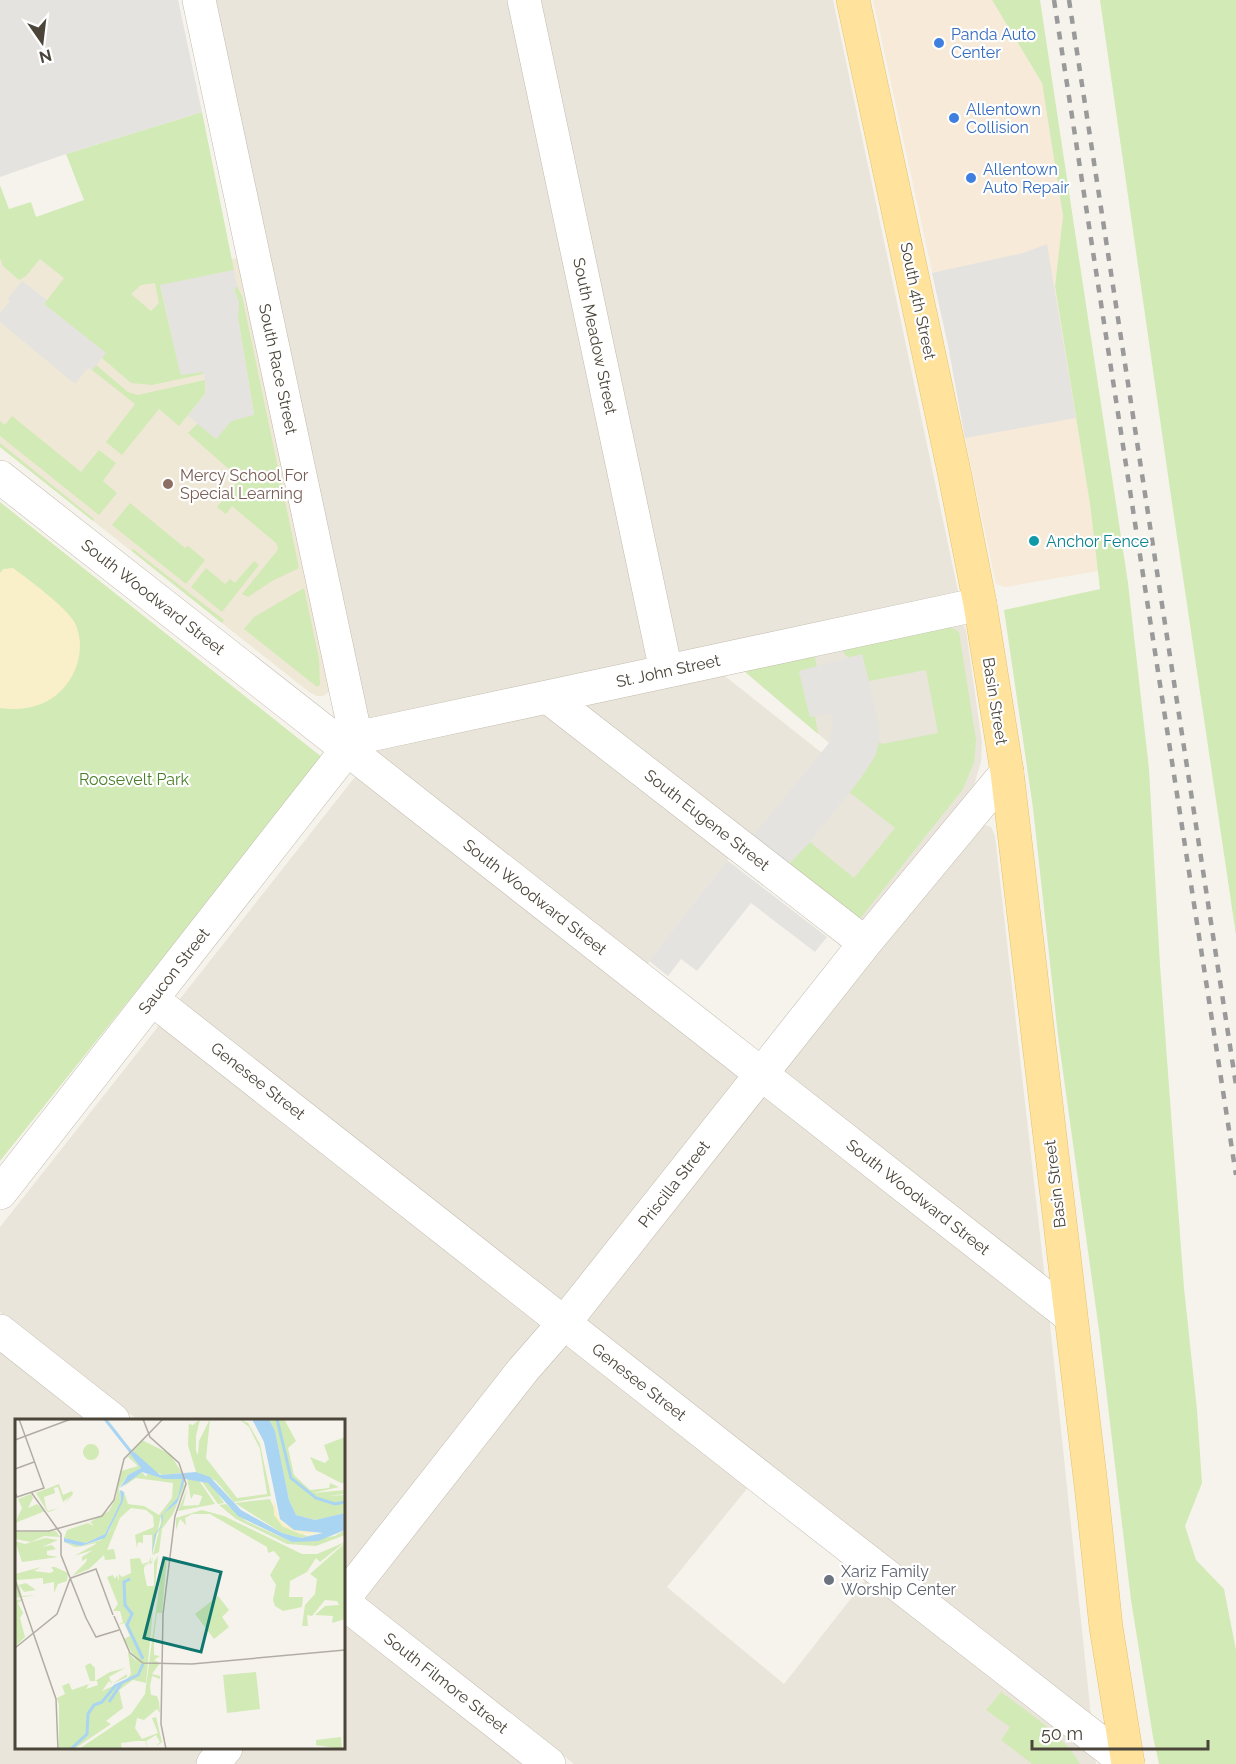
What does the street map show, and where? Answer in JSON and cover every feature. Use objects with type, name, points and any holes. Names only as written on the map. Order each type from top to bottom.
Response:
[{"type":"main road","name":"South 4th Street","points":[[853,0],[980,603]]},
{"type":"main road","name":"Basin Street","points":[[980,603],[1007,772],[1106,1627],[1128,1764]]},
{"type":"street","name":"South Race Street","points":[[199,0],[352,744]]},
{"type":"street","name":"South Meadow Street","points":[[524,0],[666,671]]},
{"type":"street","name":"South Woodward Street","points":[[0,477],[352,744],[761,1074],[1070,1316]]},
{"type":"street","name":"St. John Street","points":[[352,744],[548,696],[980,603]]},
{"type":"street","name":"South Eugene Street","points":[[548,696],[865,943]]},
{"type":"street","name":"Saucon Street","points":[[0,1193],[352,744]]},
{"type":"street","name":"Priscilla Street","points":[[345,1599],[523,1371],[564,1323],[865,943],[1007,772]]},
{"type":"street","name":"Genesee Street","points":[[152,999],[1128,1764]]},
{"type":"street","points":[[0,1331],[112,1419]]},
{"type":"street","name":"South Filmore Street","points":[[345,1601],[549,1764]]},
{"type":"street","points":[[213,1764],[225,1749]]},
{"type":"shaded area","points":[[0,0],[178,0],[202,112],[0,177]]},
{"type":"shaded area","points":[[214,0],[833,0],[958,598],[716,669],[822,753],[829,743],[743,670],[963,624],[966,630],[982,743],[981,762],[974,785],[863,924],[747,841],[727,860],[645,967],[781,1073],[981,824],[991,827],[995,836],[1049,1315],[1096,1764],[1071,1764],[1013,1748],[1032,1763],[574,1764],[345,1583],[345,1419],[137,1419],[0,1312],[0,1227],[375,754]],"holes":[[[750,1485],[867,1578],[784,1684],[667,1587]]]},
{"type":"shaded area","points":[[873,0],[992,0],[1042,83],[1063,216],[1055,286],[1090,504],[1098,571],[1005,587],[996,584],[948,345]]},
{"type":"shaded area","points":[[1047,244],[1076,418],[965,438],[932,273],[1023,253]]},
{"type":"shaded area","name":"Mercy School For Special Learning","points":[[0,245],[232,259],[241,257],[331,684],[329,692],[323,696],[317,696],[309,692],[0,447]]},
{"type":"shaded area","points":[[234,270],[237,286],[234,290],[239,302],[238,318],[254,415],[231,421],[216,439],[188,416],[205,394],[206,385],[203,372],[182,375],[180,372],[160,285]]},
{"type":"shaded area","points":[[22,281],[47,300],[44,304],[106,353],[92,370],[88,368],[75,384],[0,322],[0,313],[10,301],[8,298]]},
{"type":"shaded area","points":[[862,654],[879,726],[879,742],[875,756],[861,778],[810,842],[788,865],[752,837],[829,743],[832,728],[831,714],[810,717],[799,671]]},
{"type":"shaded area","points":[[727,860],[827,937],[815,952],[751,903],[697,971],[681,959],[668,976],[649,961]]},
{"type":"shaded area","points":[[0,1351],[88,1419],[15,1419],[15,1749],[345,1749],[345,1622],[525,1764],[0,1764]]},
{"type":"green space","points":[[992,0],[1040,0],[1128,583],[1149,769],[1160,965],[1184,1288],[1202,1483],[1185,1526],[1196,1560],[1224,1589],[1236,1650],[1236,1764],[1159,1764],[1131,1600],[1099,1330],[1058,1036],[1033,808],[1004,610],[1100,589],[1090,504],[1055,286],[1063,216],[1042,83]]},
{"type":"green space","points":[[1100,0],[1236,0],[1236,935],[1172,503]]},
{"type":"green space","points":[[202,112],[234,270],[160,286],[180,372],[203,372],[203,374],[152,385],[131,383],[102,358],[105,353],[44,304],[64,278],[40,259],[26,276],[19,280],[3,266],[0,258],[0,185],[9,209],[31,202],[36,217],[84,200],[66,154]],"holes":[[[155,283],[159,303],[151,311],[131,294],[141,285]]]},
{"type":"green space","points":[[237,286],[242,296],[299,568],[272,581],[248,597],[242,594],[278,547],[232,506],[226,514],[217,507],[240,479],[188,433],[198,423],[216,439],[231,421],[254,414],[238,318],[239,302],[234,290]]},
{"type":"green space","points":[[96,365],[128,392],[138,395],[205,380],[205,394],[179,426],[159,409],[122,455],[106,442],[135,404],[92,370]]},
{"type":"green space","points":[[12,416],[81,472],[99,450],[116,463],[103,481],[117,493],[99,515],[0,436],[0,421],[5,425]]},
{"type":"green space","points":[[0,443],[94,519],[93,521],[0,447]]},
{"type":"green space","name":"Roosevelt Park","points":[[0,502],[323,758],[0,1161]]},
{"type":"green space","points":[[130,503],[185,548],[188,546],[205,560],[186,584],[112,525]]},
{"type":"green space","points":[[133,549],[224,620],[222,623],[132,551]]},
{"type":"green space","points":[[254,561],[259,565],[222,612],[191,587],[206,568],[225,584],[230,579],[235,583]]},
{"type":"green space","points":[[304,588],[319,659],[320,685],[317,687],[244,629],[254,617]]},
{"type":"green space","points":[[951,627],[959,632],[976,740],[974,762],[963,789],[859,920],[788,865],[810,842],[854,878],[895,828],[849,792],[875,756],[879,742],[882,744],[938,733],[926,670],[869,681],[862,655],[851,658],[845,655],[843,650]]},
{"type":"green space","points":[[814,653],[817,667],[799,671],[810,717],[815,716],[818,734],[743,670]]},
{"type":"green space","points":[[1001,1692],[1066,1744],[1080,1764],[1031,1764],[1001,1740],[1010,1727],[986,1710]]},
{"type":"sand","points":[[13,568],[70,616],[79,635],[80,647],[75,670],[61,690],[41,704],[16,709],[0,708],[0,573],[3,569]]},
{"type":"railway","points":[[1054,0],[1236,1175]]},
{"type":"railway","points":[[1069,0],[1236,1085]]},
{"type":"place","name":"Panda Auto Center","points":[[939,43]]},
{"type":"place","name":"Allentown Collision","points":[[954,118]]},
{"type":"place","name":"Allentown Auto Repair","points":[[971,178]]},
{"type":"place","name":"Mercy School For Special Learning","points":[[168,484]]},
{"type":"place","name":"Anchor Fence","points":[[1034,541]]},
{"type":"place","name":"Xariz Family Worship Center","points":[[829,1580]]}]
